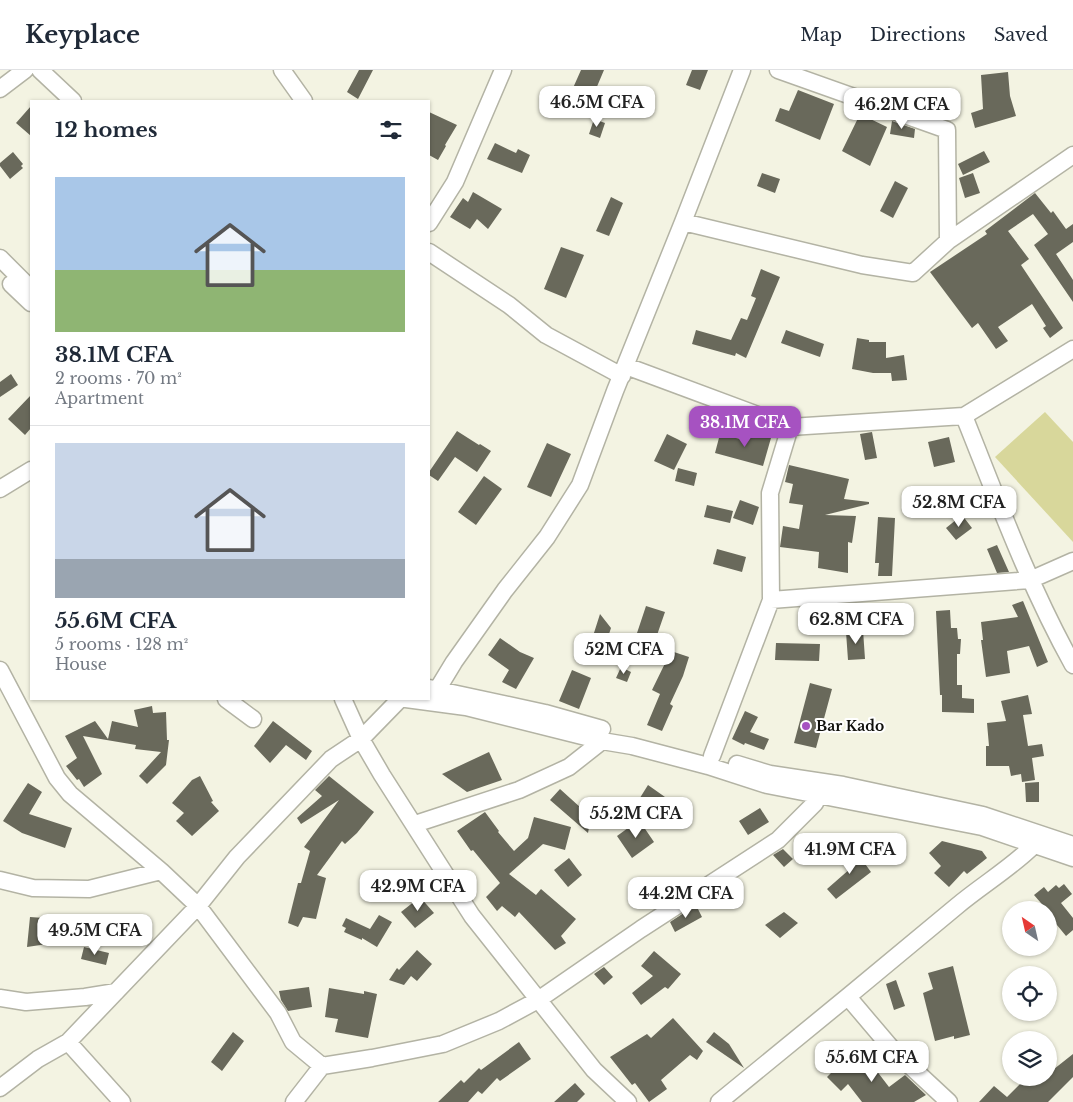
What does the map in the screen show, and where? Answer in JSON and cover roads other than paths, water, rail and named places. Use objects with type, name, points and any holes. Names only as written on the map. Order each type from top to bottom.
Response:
[{"type":"street","points":[[0,89],[25,70]]},
{"type":"street","points":[[40,70],[72,100]]},
{"type":"street","points":[[282,70],[303,100]]},
{"type":"street","points":[[430,221],[455,182],[503,70]]},
{"type":"street","points":[[742,70],[580,485],[547,537],[505,590],[433,689],[545,713],[584,725],[712,756],[770,774],[843,785],[983,815],[1073,845]]},
{"type":"street","points":[[778,70],[947,130],[948,241]]},
{"type":"street","points":[[683,222],[862,265],[913,273],[948,241],[1073,155]]},
{"type":"street","points":[[430,253],[509,304],[546,335],[624,371],[790,426],[964,416],[1073,348]]},
{"type":"street","points":[[0,258],[30,288]]},
{"type":"street","points":[[0,273],[30,302]]},
{"type":"street","points":[[964,416],[1030,580],[1055,633],[1073,665]]},
{"type":"street","points":[[712,756],[771,600],[770,493],[790,426]]},
{"type":"street","points":[[0,489],[30,471]]},
{"type":"street","points":[[771,600],[1030,580],[1073,562]]},
{"type":"street","points":[[0,670],[57,778],[70,794],[161,871],[198,906],[278,1013],[293,1042],[322,1066]]},
{"type":"street","points":[[227,700],[253,719]]},
{"type":"street","points":[[343,700],[362,739],[382,774],[472,916],[594,1070],[628,1102]]},
{"type":"street","points":[[0,1088],[38,1059],[68,1042],[198,906],[237,856],[331,759],[362,739],[399,700]]},
{"type":"street","points":[[414,700],[466,707],[602,741],[632,746],[708,766],[767,785],[982,827],[1073,858]]},
{"type":"street","points":[[415,824],[519,790],[569,767],[602,741]]},
{"type":"street","points":[[294,1102],[322,1066],[443,1044],[500,1021],[538,1000],[641,929],[778,840],[814,803],[819,795]]},
{"type":"street","points":[[720,1102],[978,887],[1034,845]]},
{"type":"street","points":[[0,880],[33,888],[90,889],[161,871]]},
{"type":"street","points":[[0,998],[26,1002],[85,997],[116,992]]},
{"type":"street","points":[[848,997],[893,1050],[949,1102]]},
{"type":"street","points":[[68,1042],[122,1102]]},
{"type":"place","name":"Bar Kado","points":[[806,726]]}]
